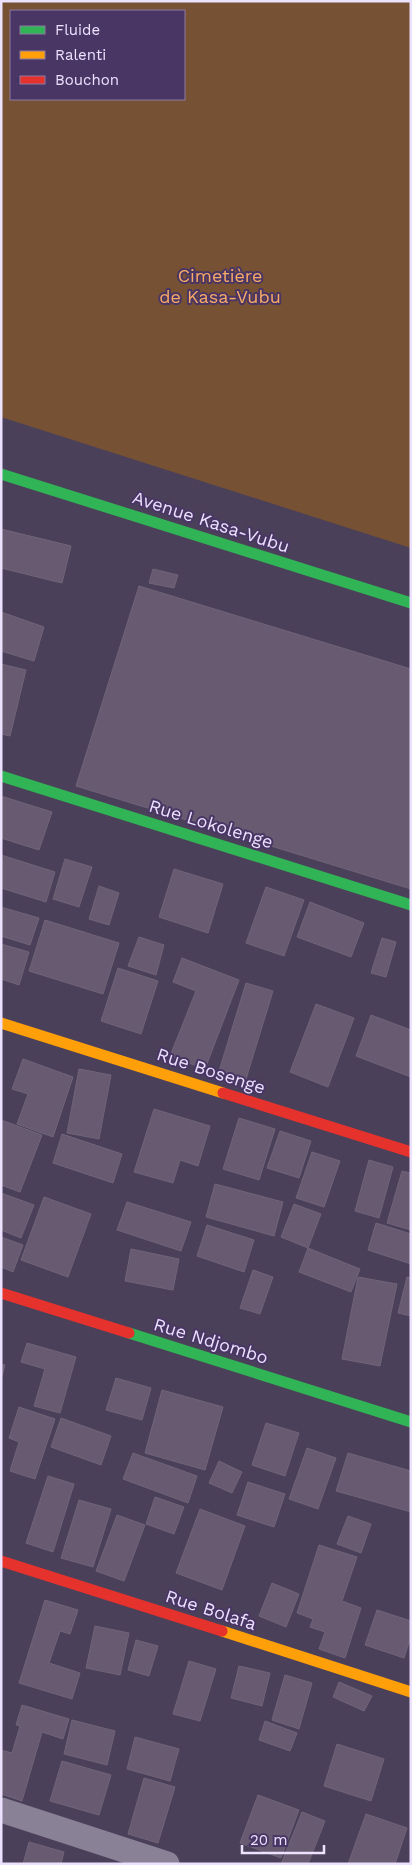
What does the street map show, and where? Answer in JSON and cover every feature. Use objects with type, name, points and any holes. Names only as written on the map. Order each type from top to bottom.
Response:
[{"type":"street","name":"Avenue Kasa-Vubu","points":[[1,474],[411,603]]},
{"type":"street","name":"Rue Lokolenge","points":[[1,776],[411,905]]},
{"type":"street","name":"Rue Bosenge","points":[[1,1023],[411,1152]]},
{"type":"street","name":"Rue Ndjombo","points":[[1,1293],[411,1422]]},
{"type":"street","name":"Rue Bolafa","points":[[1,1561],[411,1692]]},
{"type":"street","points":[[1,1810],[167,1864]]},
{"type":"green space","name":"Cimetière de Kasa-Vubu","points":[[1,1],[411,1],[411,548],[1,417]]},
{"type":"building","points":[[1,529],[71,546],[62,583],[1,568]]},
{"type":"building","points":[[153,569],[178,575],[174,588],[149,583]]},
{"type":"building","points":[[139,586],[411,669],[411,889],[76,786]]},
{"type":"building","points":[[1,612],[44,627],[34,661],[1,651]]},
{"type":"building","points":[[1,664],[26,670],[10,736],[1,734]]},
{"type":"building","points":[[1,796],[52,812],[39,850],[1,838]]},
{"type":"building","points":[[1,855],[55,872],[46,902],[1,888]]},
{"type":"building","points":[[65,859],[92,867],[79,907],[53,899]]},
{"type":"building","points":[[174,869],[223,884],[208,933],[159,917]]},
{"type":"building","points":[[99,886],[119,893],[109,925],[89,919]]},
{"type":"building","points":[[266,887],[304,900],[284,956],[246,943]]},
{"type":"building","points":[[310,902],[364,923],[351,957],[297,937]]},
{"type":"building","points":[[1,907],[39,918],[30,945],[1,936]]},
{"type":"building","points":[[45,920],[119,943],[103,994],[29,971]]},
{"type":"building","points":[[139,937],[164,945],[156,975],[128,966]]},
{"type":"building","points":[[382,938],[396,942],[386,977],[371,973]]},
{"type":"building","points":[[1,944],[29,952],[19,985],[1,979]]},
{"type":"building","points":[[182,958],[239,980],[205,1069],[170,1056],[196,991],[173,982]]},
{"type":"building","points":[[118,968],[158,981],[141,1034],[101,1021]]},
{"type":"building","points":[[246,983],[273,991],[246,1079],[219,1071]]},
{"type":"building","points":[[316,1004],[354,1018],[328,1087],[290,1072]]},
{"type":"building","points":[[371,1015],[411,1030],[411,1077],[356,1056]]},
{"type":"building","points":[[23,1059],[73,1077],[53,1137],[17,1124],[28,1094],[12,1089]]},
{"type":"building","points":[[79,1069],[111,1075],[99,1139],[67,1133]]},
{"type":"building","points":[[154,1109],[210,1126],[198,1166],[180,1160],[173,1183],[134,1172]]},
{"type":"building","points":[[239,1118],[275,1129],[259,1180],[223,1169]]},
{"type":"building","points":[[1,1120],[42,1135],[20,1192],[1,1185]]},
{"type":"building","points":[[280,1131],[311,1141],[299,1178],[267,1168]]},
{"type":"building","points":[[62,1134],[122,1154],[113,1183],[53,1163]]},
{"type":"building","points":[[312,1152],[340,1161],[324,1207],[296,1198]]},
{"type":"building","points":[[369,1160],[393,1167],[379,1218],[355,1211]]},
{"type":"building","points":[[402,1171],[411,1173],[411,1230],[387,1223]]},
{"type":"building","points":[[215,1184],[283,1202],[274,1236],[206,1217]]},
{"type":"building","points":[[1,1193],[34,1205],[21,1238],[1,1230]]},
{"type":"building","points":[[44,1197],[91,1214],[68,1277],[21,1260]]},
{"type":"building","points":[[127,1202],[191,1222],[181,1251],[117,1230]]},
{"type":"building","points":[[294,1204],[321,1214],[308,1248],[281,1237]]},
{"type":"building","points":[[376,1223],[411,1234],[411,1264],[368,1250]]},
{"type":"building","points":[[207,1225],[254,1240],[244,1272],[197,1256]]},
{"type":"building","points":[[1,1237],[23,1245],[13,1272],[1,1267]]},
{"type":"building","points":[[308,1248],[360,1269],[351,1292],[299,1272]]},
{"type":"building","points":[[131,1249],[179,1259],[173,1290],[125,1281]]},
{"type":"building","points":[[253,1270],[273,1277],[260,1314],[240,1308]]},
{"type":"building","points":[[358,1277],[397,1284],[380,1366],[342,1359]]},
{"type":"building","points":[[407,1277],[411,1278],[411,1316],[398,1313]]},
{"type":"building","points":[[27,1343],[76,1357],[60,1413],[34,1406],[45,1369],[21,1362]]},
{"type":"building","points":[[1,1364],[5,1365],[1,1380]]},
{"type":"building","points":[[116,1378],[151,1388],[142,1420],[106,1410]]},
{"type":"building","points":[[162,1390],[223,1407],[205,1470],[145,1453]]},
{"type":"building","points":[[19,1407],[55,1419],[35,1479],[10,1471],[19,1442],[9,1438]]},
{"type":"building","points":[[61,1418],[111,1436],[101,1465],[51,1447]]},
{"type":"building","points":[[266,1423],[299,1433],[285,1476],[252,1465]]},
{"type":"building","points":[[307,1448],[336,1458],[318,1509],[289,1499]]},
{"type":"building","points":[[133,1453],[197,1476],[188,1503],[123,1479]]},
{"type":"building","points":[[348,1453],[411,1471],[411,1512],[336,1491]]},
{"type":"building","points":[[219,1461],[242,1472],[232,1493],[209,1483]]},
{"type":"building","points":[[48,1476],[74,1484],[53,1552],[26,1543]]},
{"type":"building","points":[[248,1482],[285,1494],[274,1527],[237,1515]]},
{"type":"building","points":[[155,1497],[184,1507],[174,1534],[146,1524]]},
{"type":"building","points":[[79,1500],[111,1509],[93,1567],[61,1558]]},
{"type":"building","points":[[200,1509],[245,1526],[222,1590],[176,1573]]},
{"type":"building","points":[[117,1515],[145,1525],[124,1581],[96,1571]]},
{"type":"building","points":[[348,1516],[371,1524],[361,1553],[337,1544]]},
{"type":"building","points":[[319,1545],[357,1557],[342,1601],[361,1608],[345,1658],[319,1649],[325,1632],[310,1627],[313,1619],[297,1613]]},
{"type":"building","points":[[272,1583],[299,1594],[286,1627],[259,1616]]},
{"type":"building","points":[[45,1600],[78,1610],[70,1634],[60,1631],[49,1663],[80,1673],[72,1699],[19,1683]]},
{"type":"building","points":[[377,1610],[411,1621],[411,1636],[404,1658],[365,1645]]},
{"type":"building","points":[[95,1626],[129,1633],[120,1675],[86,1668]]},
{"type":"building","points":[[136,1640],[158,1646],[149,1676],[128,1670]]},
{"type":"building","points":[[189,1661],[216,1669],[200,1721],[173,1714]]},
{"type":"building","points":[[239,1666],[270,1673],[262,1706],[231,1698]]},
{"type":"building","points":[[285,1675],[312,1683],[299,1729],[272,1720]]},
{"type":"building","points":[[339,1682],[372,1696],[364,1711],[333,1697]]},
{"type":"building","points":[[22,1705],[69,1719],[63,1739],[42,1732],[22,1801],[1,1794],[1,1750],[12,1753],[20,1726],[16,1725]]},
{"type":"building","points":[[72,1720],[115,1731],[107,1765],[64,1754]]},
{"type":"building","points":[[265,1721],[297,1733],[290,1751],[259,1740]]},
{"type":"building","points":[[135,1737],[179,1749],[170,1781],[127,1769]]},
{"type":"building","points":[[337,1744],[384,1759],[371,1801],[324,1786]]},
{"type":"building","points":[[62,1761],[111,1775],[99,1815],[50,1801]]},
{"type":"building","points":[[144,1778],[175,1787],[158,1843],[128,1834]]},
{"type":"building","points":[[258,1795],[299,1810],[281,1858],[240,1843]]},
{"type":"building","points":[[302,1812],[325,1821],[308,1864],[281,1864]]},
{"type":"building","points":[[366,1814],[407,1828],[395,1864],[348,1864]]},
{"type":"building","points":[[29,1842],[64,1852],[61,1864],[23,1864]]},
{"type":"traffic: fast","points":[[1,474],[411,603]]},
{"type":"traffic: fast","points":[[1,776],[411,905]]},
{"type":"traffic: fast","points":[[129,1333],[411,1422]]},
{"type":"traffic: slow","points":[[1,1023],[223,1093]]},
{"type":"traffic: slow","points":[[222,1631],[411,1692]]},
{"type":"traffic: jam","points":[[223,1093],[411,1152]]},
{"type":"traffic: jam","points":[[1,1293],[129,1333]]},
{"type":"traffic: jam","points":[[1,1561],[222,1631]]}]
